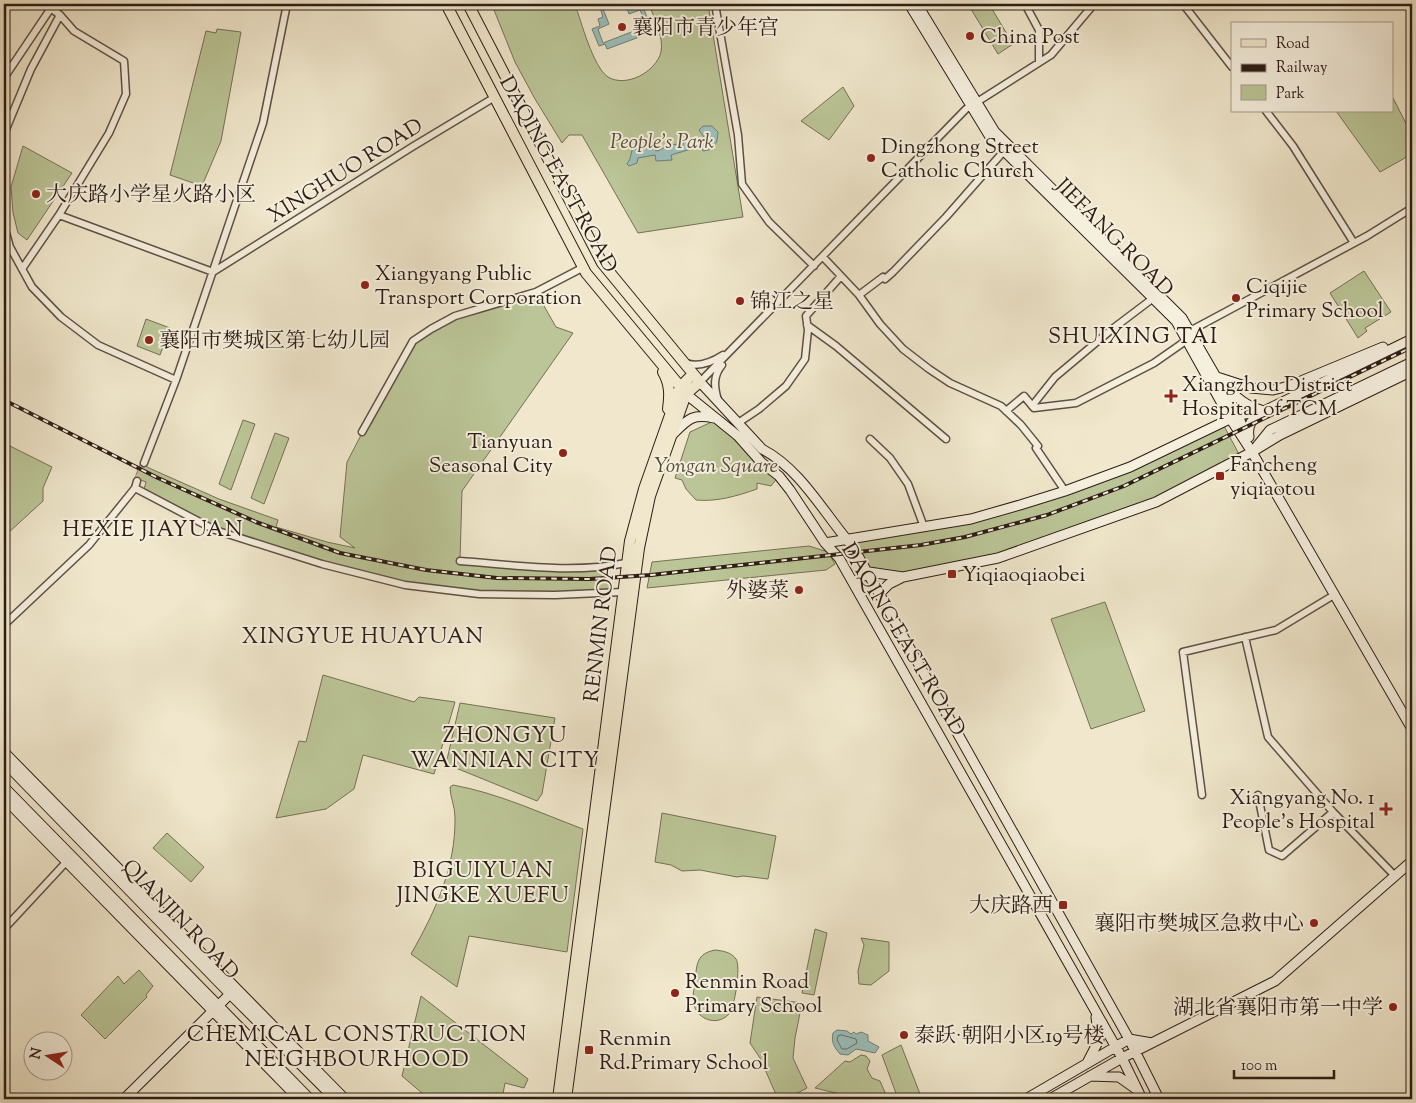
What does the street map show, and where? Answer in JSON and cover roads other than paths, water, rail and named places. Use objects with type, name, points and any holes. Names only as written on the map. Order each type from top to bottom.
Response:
[{"type":"main road","name":"DAQING EAST ROAD","points":[[446,4],[584,267],[683,391],[738,436],[761,462],[779,476],[825,543],[839,558],[1116,1047],[1142,1099]]},
{"type":"main road","name":"DAQING EAST ROAD","points":[[468,4],[602,263],[697,378],[762,449],[773,455],[802,482],[847,540],[854,546],[1129,1040],[1159,1099]]},
{"type":"main road","name":"JIEFANG ROAD","points":[[909,4],[973,103],[995,132],[1182,318],[1189,336],[1252,452],[1412,729]]},
{"type":"main road","name":"JIEFANG ROAD","points":[[917,4],[990,137],[1176,321],[1189,336],[1217,377],[1234,416]]},
{"type":"main road","points":[[1217,377],[1251,388],[1272,390],[1298,382],[1375,350],[1412,332]]},
{"type":"main road","points":[[1252,452],[1248,429],[1253,418],[1412,339]]},
{"type":"main road","points":[[656,358],[668,382],[670,398],[669,432]]},
{"type":"main road","points":[[1252,452],[1270,430],[1412,362]]},
{"type":"main road","points":[[880,594],[889,584],[903,577],[998,558],[1147,506],[1252,452],[1280,435],[1412,372]]},
{"type":"main road","points":[[1217,377],[1244,404],[1264,411]]},
{"type":"main road","name":"RENMIN ROAD","points":[[566,1099],[639,548],[650,496],[669,432],[683,391],[697,378]]},
{"type":"main road","points":[[825,543],[971,519],[1064,491],[1130,466],[1234,416],[1264,411]]},
{"type":"main road","points":[[669,432],[688,419],[706,416],[718,419]]},
{"type":"main road","name":"RENMIN ROAD","points":[[558,1099],[626,563],[644,489],[669,432]]},
{"type":"main road","points":[[853,583],[869,572],[903,577]]},
{"type":"main road","points":[[4,752],[345,1099]]},
{"type":"main road","name":"QIANJIN ROAD","points":[[4,762],[335,1099]]},
{"type":"main road","name":"QIANJIN ROAD","points":[[4,787],[69,859],[215,1009],[310,1099]]},
{"type":"main road","points":[[4,798],[69,859]]},
{"type":"main road","points":[[1050,1099],[1135,1051],[1275,982],[1412,861]]},
{"type":"main road","points":[[124,1099],[230,994]]},
{"type":"main road","points":[[215,1009],[299,1099]]},
{"type":"main road","points":[[1086,1064],[1099,1040],[1096,1012]]},
{"type":"main road","points":[[1026,1099],[1129,1040],[1152,1043]]},
{"type":"main road","points":[[1090,1076],[1119,1077],[1137,1090]]},
{"type":"street","name":"XINGHUO ROAD","points":[[144,464],[176,380],[263,123],[287,4]]},
{"type":"street","points":[[715,4],[738,135],[742,184],[769,222],[814,266]]},
{"type":"street","points":[[1025,4],[1039,30],[1039,62]]},
{"type":"street","points":[[697,378],[736,346],[973,103],[1051,55],[1094,4]]},
{"type":"street","points":[[1183,4],[1231,66]]},
{"type":"street","points":[[4,78],[48,6],[60,15],[74,32],[124,61],[126,94],[109,133],[59,215],[22,269]]},
{"type":"street","points":[[4,134],[32,69],[60,15]]},
{"type":"street","name":"XINGHUO ROAD","points":[[213,272],[403,152],[495,97]]},
{"type":"street","points":[[1267,112],[1293,146],[1354,243]]},
{"type":"street","points":[[859,295],[893,272],[946,217],[1004,151]]},
{"type":"street","points":[[1006,411],[1024,396],[1034,408],[1076,402],[1154,363],[1189,336],[1412,208]]},
{"type":"street","points":[[59,215],[213,272]]},
{"type":"street","points":[[4,226],[10,247],[32,287],[61,317],[98,345],[176,380]]},
{"type":"street","points":[[823,257],[859,295],[880,324],[902,349],[950,383],[1001,406],[1038,446],[1036,448],[1064,491]]},
{"type":"street","points":[[362,432],[413,341],[431,328],[456,316],[536,292],[584,267]]},
{"type":"street","points":[[738,423],[759,409],[786,386],[805,359],[806,316],[841,276]]},
{"type":"street","points":[[1032,406],[1055,377],[1111,330],[1152,299]]},
{"type":"street","points":[[807,325],[836,346],[946,439]]},
{"type":"street","points":[[684,362],[691,365],[712,362],[736,346]]},
{"type":"street","points":[[719,402],[714,388],[717,372],[736,346]]},
{"type":"street","points":[[870,439],[890,458],[908,484],[924,527]]},
{"type":"street","points":[[4,625],[89,545],[136,485],[215,530],[322,564],[405,585],[478,594],[555,595],[623,592]]},
{"type":"street","points":[[460,561],[562,569],[609,567],[626,563]]},
{"type":"street","points":[[1202,795],[1183,652],[1276,630],[1334,594]]},
{"type":"street","points":[[1245,637],[1268,737],[1333,812],[1395,876]]},
{"type":"street","points":[[1258,795],[1269,850],[1282,856],[1333,812]]},
{"type":"street","points":[[4,929],[69,859]]},
{"type":"water","points":[[599,4],[604,4],[603,9],[609,24],[598,29],[603,43],[647,26],[640,10],[629,14],[625,4],[629,4],[631,8],[642,4],[651,28],[641,32],[642,36],[607,49],[605,44],[599,46],[592,29],[600,26],[598,19],[603,17]]},
{"type":"water","points":[[703,126],[712,126],[718,132],[717,141],[713,149],[703,151],[702,148],[698,147],[671,155],[672,160],[656,161],[655,155],[638,158],[637,163],[629,166],[627,164],[632,150],[635,149],[655,145],[655,150],[658,151],[678,144],[682,147],[684,141],[689,137],[694,143],[700,144],[706,140],[699,130]]},
{"type":"water","points":[[837,1030],[847,1031],[851,1034],[861,1032],[868,1035],[868,1041],[879,1047],[875,1053],[856,1049],[848,1055],[840,1054],[832,1039],[833,1033]]},
{"type":"tunnel","points":[[137,481],[144,463]]},
{"type":"railway","points":[[4,400],[158,478],[256,522],[340,553],[426,570],[497,578],[590,579],[651,575],[921,545],[965,537],[1047,515],[1124,486],[1412,347]]},
{"type":"place","name":"襄阳市青少年宫","points":[[622,27]]},
{"type":"place","name":"China Post","points":[[970,36]]},
{"type":"place","name":"Dingzhong Street Catholic Church","points":[[871,158]]},
{"type":"place","name":"大庆路小学星火路小区","points":[[36,194]]},
{"type":"place","name":"Xiangyang Public Transport Corporation","points":[[365,285]]},
{"type":"place","name":"Ciqijie Primary School","points":[[1236,298]]},
{"type":"place","name":"锦江之星","points":[[740,301]]},
{"type":"place","name":"襄阳市樊城区第七幼儿园","points":[[149,340]]},
{"type":"place","name":"Xiangzhou District Hospital of TCM","points":[[1171,396]]},
{"type":"place","name":"Tianyuan Seasonal City","points":[[563,453]]},
{"type":"place","name":"Fancheng yiqiaotou","points":[[1220,476]]},
{"type":"place","name":"Yiqiaoqiaobei","points":[[952,574]]},
{"type":"place","name":"外婆菜","points":[[799,590]]},
{"type":"place","name":"Xiangyang No. 1 People's Hospital","points":[[1386,809]]},
{"type":"place","name":"大庆路西","points":[[1063,905]]},
{"type":"place","name":"襄阳市樊城区急救中心","points":[[1314,923]]},
{"type":"place","name":"Renmin Road Primary School","points":[[675,993]]},
{"type":"place","name":"湖北省襄阳市第一中学","points":[[1393,1007]]},
{"type":"place","name":"泰跃·朝阳小区19号楼","points":[[904,1035]]},
{"type":"place","name":"Renmin Rd.Primary School","points":[[589,1050]]},
{"type":"district","name":"SHUIXING TAI","points":[[1133,335]]},
{"type":"district","name":"HEXIE JIAYUAN","points":[[153,528]]},
{"type":"district","name":"XINGYUE HUAYUAN","points":[[363,635]]},
{"type":"district","name":"ZHONGYU WANNIAN CITY","points":[[505,746]]},
{"type":"district","name":"BIGUIYUAN JINGKE XUEFU","points":[[483,882]]},
{"type":"district","name":"CHEMICAL CONSTRUCTION NEIGHBOURHOOD","points":[[357,1046]]},
{"type":"park label","name":"People's Park","points":[[662,141]]},
{"type":"park label","name":"Yongan Square","points":[[716,465]]}]
